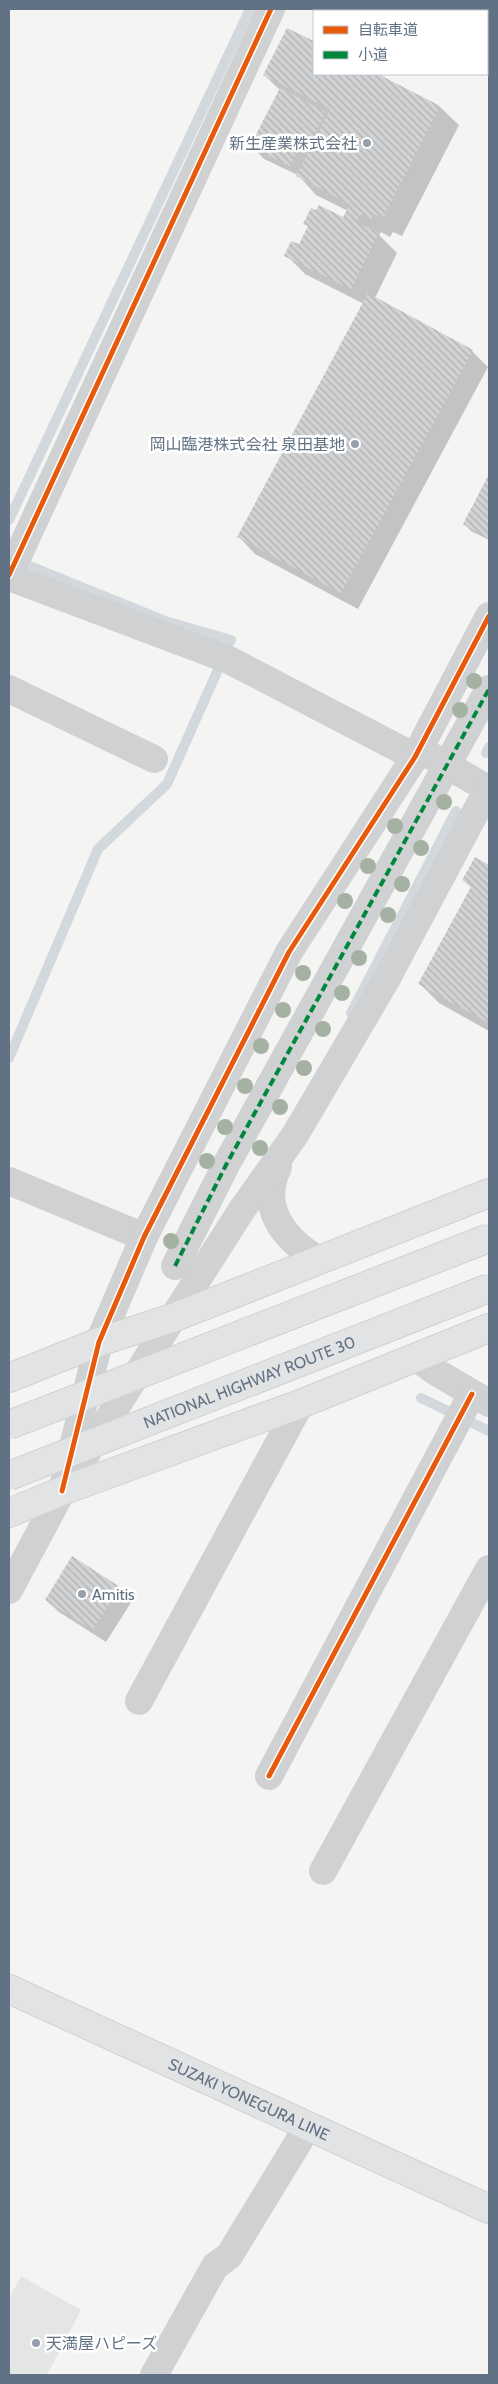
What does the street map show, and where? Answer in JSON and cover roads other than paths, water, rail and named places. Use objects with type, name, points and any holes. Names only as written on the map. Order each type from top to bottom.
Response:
[{"type":"main road","points":[[9,1378],[99,1342],[175,1317],[489,1193]]},
{"type":"main road","points":[[9,1425],[489,1238]]},
{"type":"main road","name":"NATIONAL HIGHWAY ROUTE 30","points":[[9,1476],[489,1288]]},
{"type":"main road","points":[[9,1513],[62,1491],[300,1404],[489,1328]]},
{"type":"main road","name":"SUZAKI YONEGURA LINE","points":[[9,1989],[489,2209]]},
{"type":"street","points":[[271,9],[13,567],[229,660],[417,753],[448,766],[489,788],[386,980],[295,1135],[273,1178],[270,1202],[283,1232],[302,1250],[319,1260]]},
{"type":"street","points":[[62,1491],[99,1342],[144,1237],[289,952],[417,753],[489,616]]},
{"type":"street","points":[[9,689],[154,759]]},
{"type":"street","points":[[175,1266],[226,1165],[489,690]]},
{"type":"street","points":[[9,1590],[62,1491],[241,1211],[295,1135]]},
{"type":"street","points":[[9,1181],[144,1237]]},
{"type":"street","points":[[269,1776],[471,1407],[416,1357]]},
{"type":"street","points":[[139,1701],[300,1404]]},
{"type":"street","points":[[322,1871],[489,1570]]},
{"type":"street","points":[[154,2375],[215,2266],[229,2256],[299,2141],[305,2125]]},
{"type":"waterway","points":[[9,520],[250,9]]},
{"type":"waterway","points":[[17,561],[165,621],[231,640],[227,648]]},
{"type":"waterway","points":[[9,1058],[98,849],[167,784],[217,672]]},
{"type":"waterway","points":[[486,753],[489,747]]},
{"type":"waterway","points":[[351,1013],[456,811]]},
{"type":"waterway","points":[[421,1398],[489,1431]]},
{"type":"place","name":"新生産業株式会社","points":[[367,143]]},
{"type":"place","name":"岡山臨港株式会社 泉田基地","points":[[355,444]]},
{"type":"place","name":"Amitis","points":[[82,1594]]},
{"type":"place","name":"天満屋ハピーズ","points":[[36,2343]]}]
